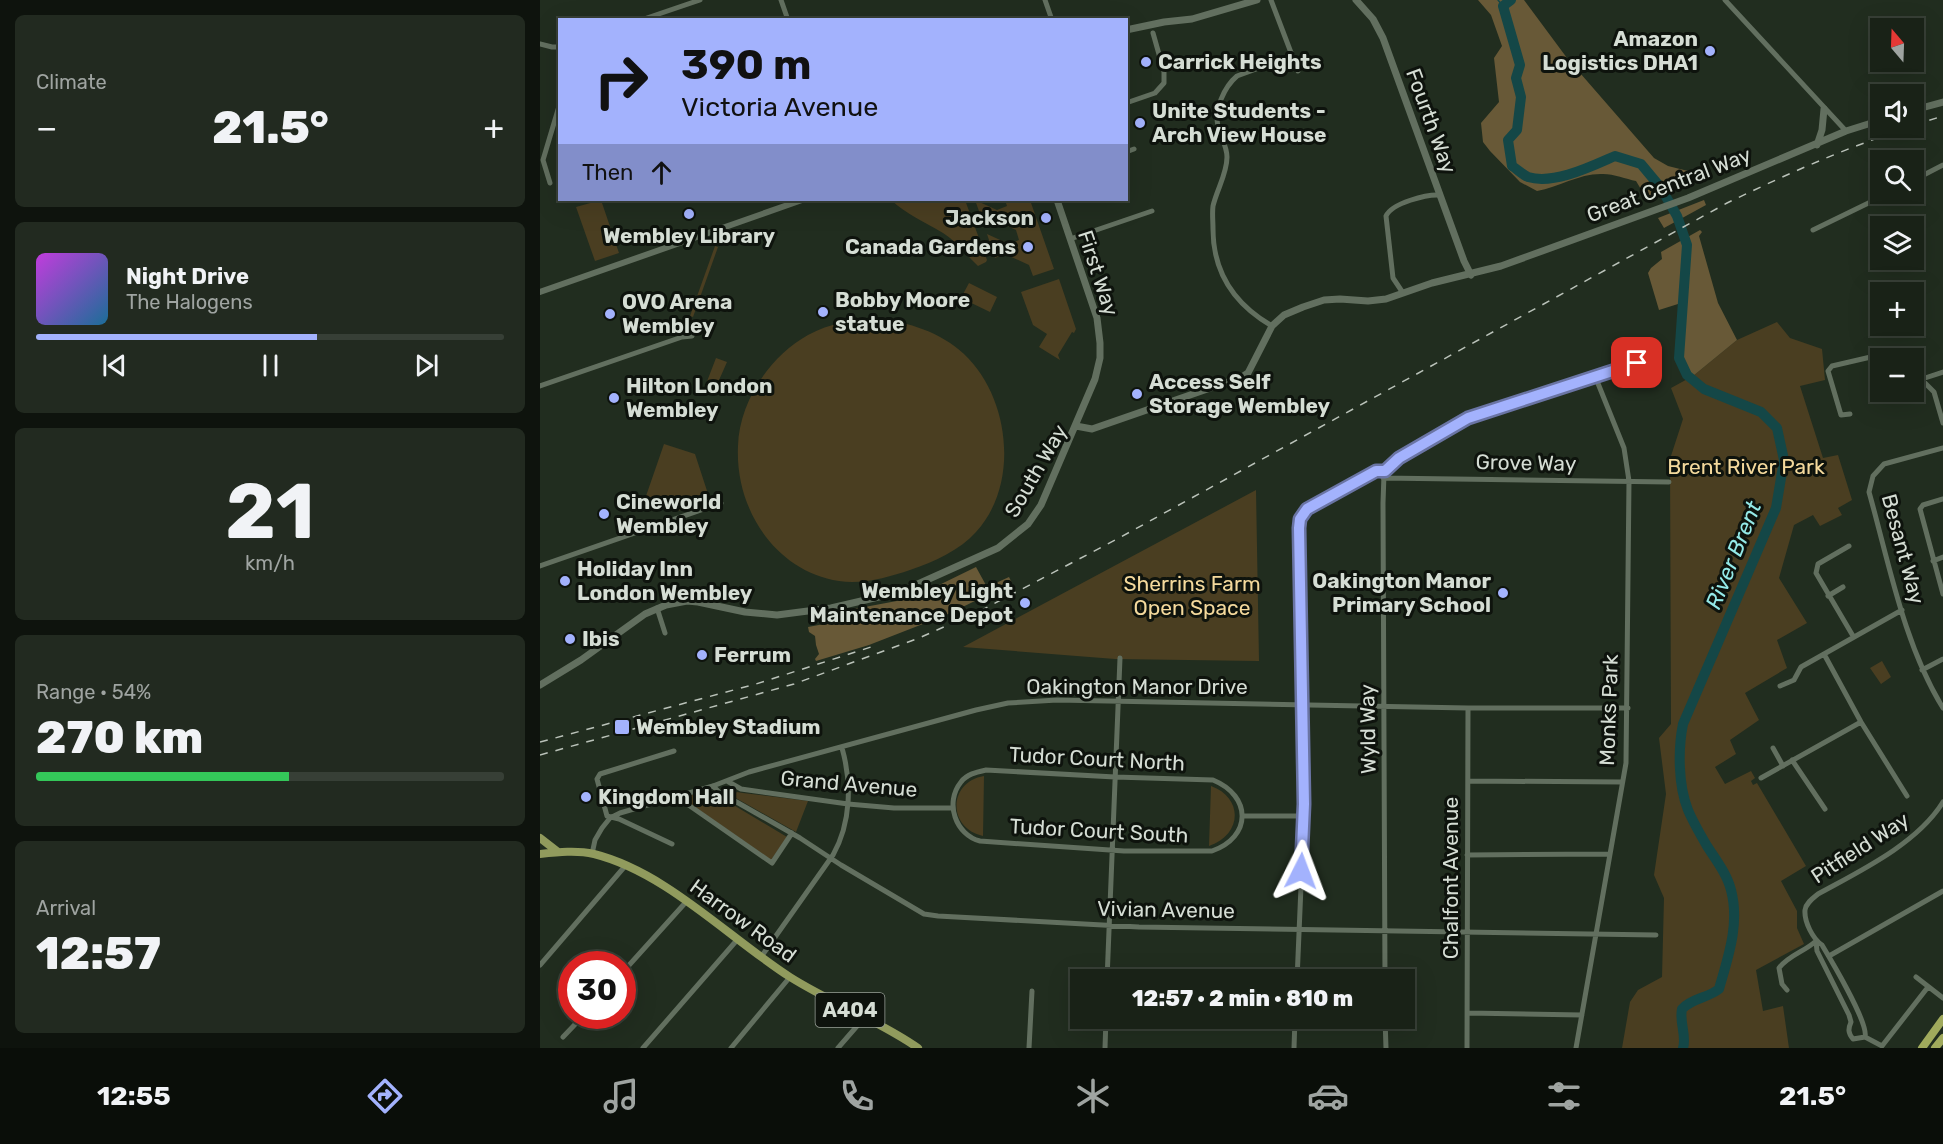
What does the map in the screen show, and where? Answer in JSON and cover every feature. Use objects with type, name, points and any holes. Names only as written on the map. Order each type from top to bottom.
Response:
[{"type":"highway","points":[[1922,1048],[1943,1019]]},
{"type":"highway","points":[[1935,1048],[1943,1038]]},
{"type":"main road","points":[[1128,30],[1192,19],[1257,0]]},
{"type":"main road","name":"Fourth Way","points":[[1356,0],[1373,19],[1383,38],[1469,275]]},
{"type":"main road","points":[[1924,107],[1943,102]]},
{"type":"main road","points":[[1817,145],[1822,130],[1824,109]]},
{"type":"main road","name":"Great Central Way","points":[[1469,275],[1545,251],[1688,198],[1846,131],[1870,123]]},
{"type":"main road","name":"First Way","points":[[1057,201],[1097,318],[1100,342],[1100,358],[1095,379],[1076,426]]},
{"type":"main road","points":[[1272,326],[1284,315],[1324,300],[1368,301],[1469,275]]},
{"type":"main road","name":"South Way","points":[[540,685],[657,608],[687,601],[762,614],[788,614],[831,608],[885,596],[934,579],[998,548],[1028,524],[1041,505],[1076,426],[1092,429],[1248,373],[1272,326]]},
{"type":"main road","points":[[540,838],[558,852]]},
{"type":"main road","name":"Harrow Road","points":[[540,854],[558,852],[592,854],[626,865],[654,880],[790,977],[918,1048]]},
{"type":"street","points":[[647,18],[700,0]]},
{"type":"street","points":[[781,0],[787,18]]},
{"type":"street","points":[[1045,0],[1051,18]]},
{"type":"street","points":[[1271,0],[1298,71]]},
{"type":"street","points":[[1725,0],[1846,131]]},
{"type":"street","points":[[1128,102],[1155,93],[1164,83],[1164,72],[1152,33]]},
{"type":"street","points":[[540,44],[558,47]]},
{"type":"street","points":[[1272,326],[1260,320],[1240,301],[1220,274],[1213,243],[1212,210],[1223,178],[1227,156],[1216,112],[1223,95],[1237,76],[1291,56]]},
{"type":"street","points":[[549,183],[543,160],[558,108]]},
{"type":"street","points":[[1128,151],[1134,149]]},
{"type":"street","points":[[1924,175],[1943,165]]},
{"type":"street","points":[[1403,293],[1393,278],[1386,216],[1392,208],[1430,194],[1440,195]]},
{"type":"street","points":[[540,294],[799,201]]},
{"type":"street","points":[[1813,230],[1870,202]]},
{"type":"street","points":[[1070,239],[1152,211]]},
{"type":"street","points":[[540,386],[692,336]]},
{"type":"street","points":[[1850,414],[1842,416],[1828,370],[1832,366],[1870,357]]},
{"type":"street","points":[[1297,969],[1304,816],[1300,519],[1307,509],[1374,472],[1379,470],[1384,475],[1399,458],[1468,418],[1637,363]]},
{"type":"street","points":[[1924,378],[1943,372]]},
{"type":"street","name":"Monks Park","points":[[1576,1048],[1628,747],[1629,481],[1624,448],[1595,376]]},
{"type":"street","points":[[1924,381],[1934,392],[1943,423]]},
{"type":"street","name":"Besant Way","points":[[1922,670],[1902,610],[1869,492],[1873,476],[1884,464],[1943,448]]},
{"type":"street","name":"Grove Way","points":[[1384,475],[1669,482]]},
{"type":"street","name":"Wyld Way","points":[[1384,475],[1385,969]]},
{"type":"street","points":[[1943,499],[1923,505],[1920,509],[1943,594]]},
{"type":"street","points":[[540,566],[721,503]]},
{"type":"street","points":[[1849,546],[1818,564],[1816,573],[1853,636]]},
{"type":"street","points":[[1934,561],[1943,557]]},
{"type":"street","points":[[1828,596],[1843,587]]},
{"type":"street","points":[[657,608],[665,633]]},
{"type":"street","points":[[1780,686],[1794,680],[1801,667],[1902,610]]},
{"type":"street","points":[[1824,654],[1861,722],[1907,796]]},
{"type":"street","points":[[1107,969],[1120,658]]},
{"type":"street","points":[[1943,659],[1922,670],[1943,708]]},
{"type":"street","name":"Oakington Manor Drive","points":[[610,818],[631,809],[713,786],[749,772],[976,710],[1008,704],[1057,700],[1468,708],[1628,708]]},
{"type":"street","name":"Chalfont Avenue","points":[[1467,1048],[1468,708]]},
{"type":"street","points":[[1761,778],[1861,722]]},
{"type":"street","points":[[761,957],[830,858],[843,831],[849,784],[842,748]]},
{"type":"street","points":[[1773,748],[1783,766]]},
{"type":"street","points":[[672,844],[619,819],[607,816],[597,780],[598,776],[674,751]]},
{"type":"street","points":[[1792,760],[1825,809]]},
{"type":"street","name":"Tudor Court North","points":[[953,808],[954,797],[961,781],[975,772],[986,770],[1213,780],[1225,785],[1236,795],[1243,816]]},
{"type":"street","name":"Grand Avenue","points":[[727,781],[741,789],[848,804],[894,808],[953,808]]},
{"type":"street","points":[[1468,781],[1622,782]]},
{"type":"street","name":"Vivian Avenue","points":[[713,786],[924,914],[1108,926],[1656,935]]},
{"type":"street","points":[[729,797],[733,791],[741,789]]},
{"type":"street","points":[[677,797],[772,863],[792,833]]},
{"type":"street","name":"Pitfield Way","points":[[1865,1038],[1866,1028],[1829,956],[1822,945],[1816,941],[1808,924],[1805,909],[1809,901],[1818,894],[1877,861],[1923,828],[1943,802]]},
{"type":"street","name":"Tudor Court South","points":[[953,808],[958,825],[975,839],[991,842],[1112,849],[1212,851],[1232,841],[1239,830],[1243,816]]},
{"type":"street","points":[[1243,816],[1304,816]]},
{"type":"street","points":[[592,854],[595,840],[610,818]]},
{"type":"street","points":[[1467,855],[1610,854]]},
{"type":"street","points":[[540,965],[626,865]]},
{"type":"street","points":[[1829,956],[1943,891]]},
{"type":"street","points":[[636,957],[686,902]]},
{"type":"street","points":[[643,1048],[737,940]]},
{"type":"street","points":[[1816,941],[1817,951],[1849,1015],[1851,1022],[1848,1032],[1853,1039],[1865,1038],[1882,1046],[1928,987]]},
{"type":"street","points":[[1787,990],[1782,984],[1779,968],[1785,960],[1816,941]]},
{"type":"street","points":[[1916,976],[1943,998]]},
{"type":"street","points":[[731,1048],[790,977]]},
{"type":"street","points":[[1029,1048],[1032,991]]},
{"type":"street","points":[[1467,1013],[1582,1015]]},
{"type":"street","points":[[838,1048],[864,1018]]},
{"type":"street","points":[[563,1037],[571,1029]]},
{"type":"street","points":[[1105,1048],[1106,1029]]},
{"type":"street","points":[[1294,1048],[1295,1029]]},
{"type":"street","points":[[1386,1029],[1386,1048]]},
{"type":"green space","points":[[601,201],[619,253],[595,261],[576,207]]},
{"type":"green space","points":[[892,201],[965,201],[986,262],[978,266],[943,233]]},
{"type":"green space","points":[[975,201],[997,210],[1007,206],[1005,201],[1030,201],[1054,269],[1033,276],[1029,265],[1005,254],[995,258],[987,234],[1009,244],[1019,240],[1016,230],[992,219],[983,222]]},
{"type":"green space","points":[[715,246],[718,247],[693,317],[690,316]]},
{"type":"green space","points":[[1059,279],[1076,329],[1058,355],[1060,360],[1039,347],[1047,334],[1033,325],[1021,292]]},
{"type":"green space","points":[[969,283],[997,297],[990,312],[961,298]]},
{"type":"green space","points":[[877,319],[924,329],[934,334],[955,346],[980,372],[1000,417],[1004,441],[1004,466],[999,490],[990,512],[976,532],[954,550],[919,567],[875,580],[839,581],[816,575],[796,565],[778,551],[763,533],[752,514],[744,492],[739,469],[740,429],[744,413],[759,382],[769,368],[794,344],[816,331],[833,325]]},
{"type":"green space","name":"Brent River Park","points":[[1777,322],[1790,338],[1822,349],[1825,380],[1800,386],[1823,458],[1838,455],[1852,500],[1838,508],[1842,515],[1820,526],[1813,515],[1794,525],[1779,578],[1807,623],[1777,640],[1787,668],[1745,693],[1759,720],[1730,740],[1736,754],[1715,767],[1725,784],[1751,771],[1755,778],[1751,781],[1753,785],[1757,783],[1806,866],[1781,881],[1797,911],[1797,928],[1804,944],[1756,970],[1763,1011],[1783,1006],[1789,1048],[1622,1048],[1630,1002],[1638,990],[1662,977],[1664,898],[1654,875],[1666,794],[1659,738],[1671,724],[1670,459],[1683,419],[1671,388],[1693,376],[1737,340]]},
{"type":"green space","points":[[716,358],[727,362],[716,387],[710,394],[710,385],[706,384]]},
{"type":"green space","points":[[664,444],[695,454],[710,500],[678,511],[674,505],[646,496]]},
{"type":"green space","name":"Sherrins Farm Open Space","points":[[1256,490],[1259,661],[1115,659],[963,647]]},
{"type":"green space","points":[[1882,661],[1891,677],[1881,684],[1870,668]]},
{"type":"green space","points":[[984,776],[983,836],[971,831],[963,824],[956,805],[958,796],[964,787],[972,780]]},
{"type":"green space","points":[[1211,786],[1229,799],[1234,807],[1235,816],[1228,834],[1209,846]]},
{"type":"green space","points":[[702,792],[715,794],[787,837],[771,860],[685,800],[685,797]]},
{"type":"green space","points":[[737,792],[808,801],[796,832],[734,797]]},
{"type":"shaded area","points":[[1478,0],[1524,0],[1567,58],[1654,158],[1668,166],[1688,171],[1682,188],[1648,201],[1636,181],[1611,175],[1594,174],[1537,191],[1520,182],[1483,142],[1481,123],[1499,102],[1494,58],[1502,46],[1491,15]]},
{"type":"shaded area","points":[[1704,200],[1706,205],[1664,228],[1658,218]]},
{"type":"shaded area","points":[[1700,230],[1702,232],[1699,236],[1718,303],[1737,340],[1693,376],[1681,356],[1684,319],[1678,304],[1659,310],[1648,273],[1662,259],[1661,252]]},
{"type":"shaded area","points":[[976,567],[987,587],[1009,577],[1012,583],[946,615],[869,645],[816,661],[819,654],[815,636],[809,632],[808,627],[840,621],[838,612],[902,600]]},
{"type":"waterway","name":"River Brent","points":[[1498,0],[1503,6]]},
{"type":"waterway","name":"River Brent","points":[[1511,0],[1503,6],[1520,65],[1516,78],[1521,97],[1517,130],[1508,140],[1512,166],[1526,176],[1538,179],[1561,177],[1615,156],[1641,164],[1661,188],[1677,216],[1687,245],[1679,358],[1687,375],[1704,389],[1761,412],[1777,428],[1784,460],[1776,508],[1683,724],[1680,744],[1682,790],[1697,828],[1727,878],[1734,915],[1732,940],[1719,989],[1690,1002],[1682,1009],[1683,1048]]},
{"type":"railway","points":[[1924,122],[1943,116]]},
{"type":"railway","points":[[540,755],[794,684],[919,638],[982,610],[1119,538],[1727,203],[1816,162],[1878,138]]},
{"type":"railway","points":[[540,742],[756,684],[871,647]]},
{"type":"place","name":"Amazon Logistics DHA1","points":[[1710,51]]},
{"type":"place","name":"Carrick Heights","points":[[1146,62]]},
{"type":"place","name":"Unite Students - Arch View House","points":[[1140,123]]},
{"type":"place","name":"Wembley Library","points":[[689,214]]},
{"type":"place","name":"Jackson","points":[[1046,218]]},
{"type":"place","name":"Canada Gardens","points":[[1028,247]]},
{"type":"place","name":"Bobby Moore statue","points":[[823,312]]},
{"type":"place","name":"OVO Arena Wembley","points":[[610,314]]},
{"type":"place","name":"Access Self Storage Wembley","points":[[1137,394]]},
{"type":"place","name":"Hilton London Wembley","points":[[614,398]]},
{"type":"place","name":"Cineworld Wembley","points":[[604,514]]},
{"type":"place","name":"Holiday Inn London Wembley","points":[[565,581]]},
{"type":"place","name":"Oakington Manor Primary School","points":[[1503,593]]},
{"type":"place","name":"Wembley Light Maintenance Depot","points":[[1025,603]]},
{"type":"place","name":"Ibis","points":[[570,639]]},
{"type":"place","name":"Ferrum","points":[[702,655]]},
{"type":"place","name":"Wembley Stadium","points":[[622,727]]},
{"type":"place","name":"Kingdom Hall","points":[[586,797]]},
{"type":"route","points":[[1301,871],[1304,804],[1299,523],[1302,515],[1307,509],[1376,471],[1385,471],[1399,458],[1468,418],[1637,363]]}]
